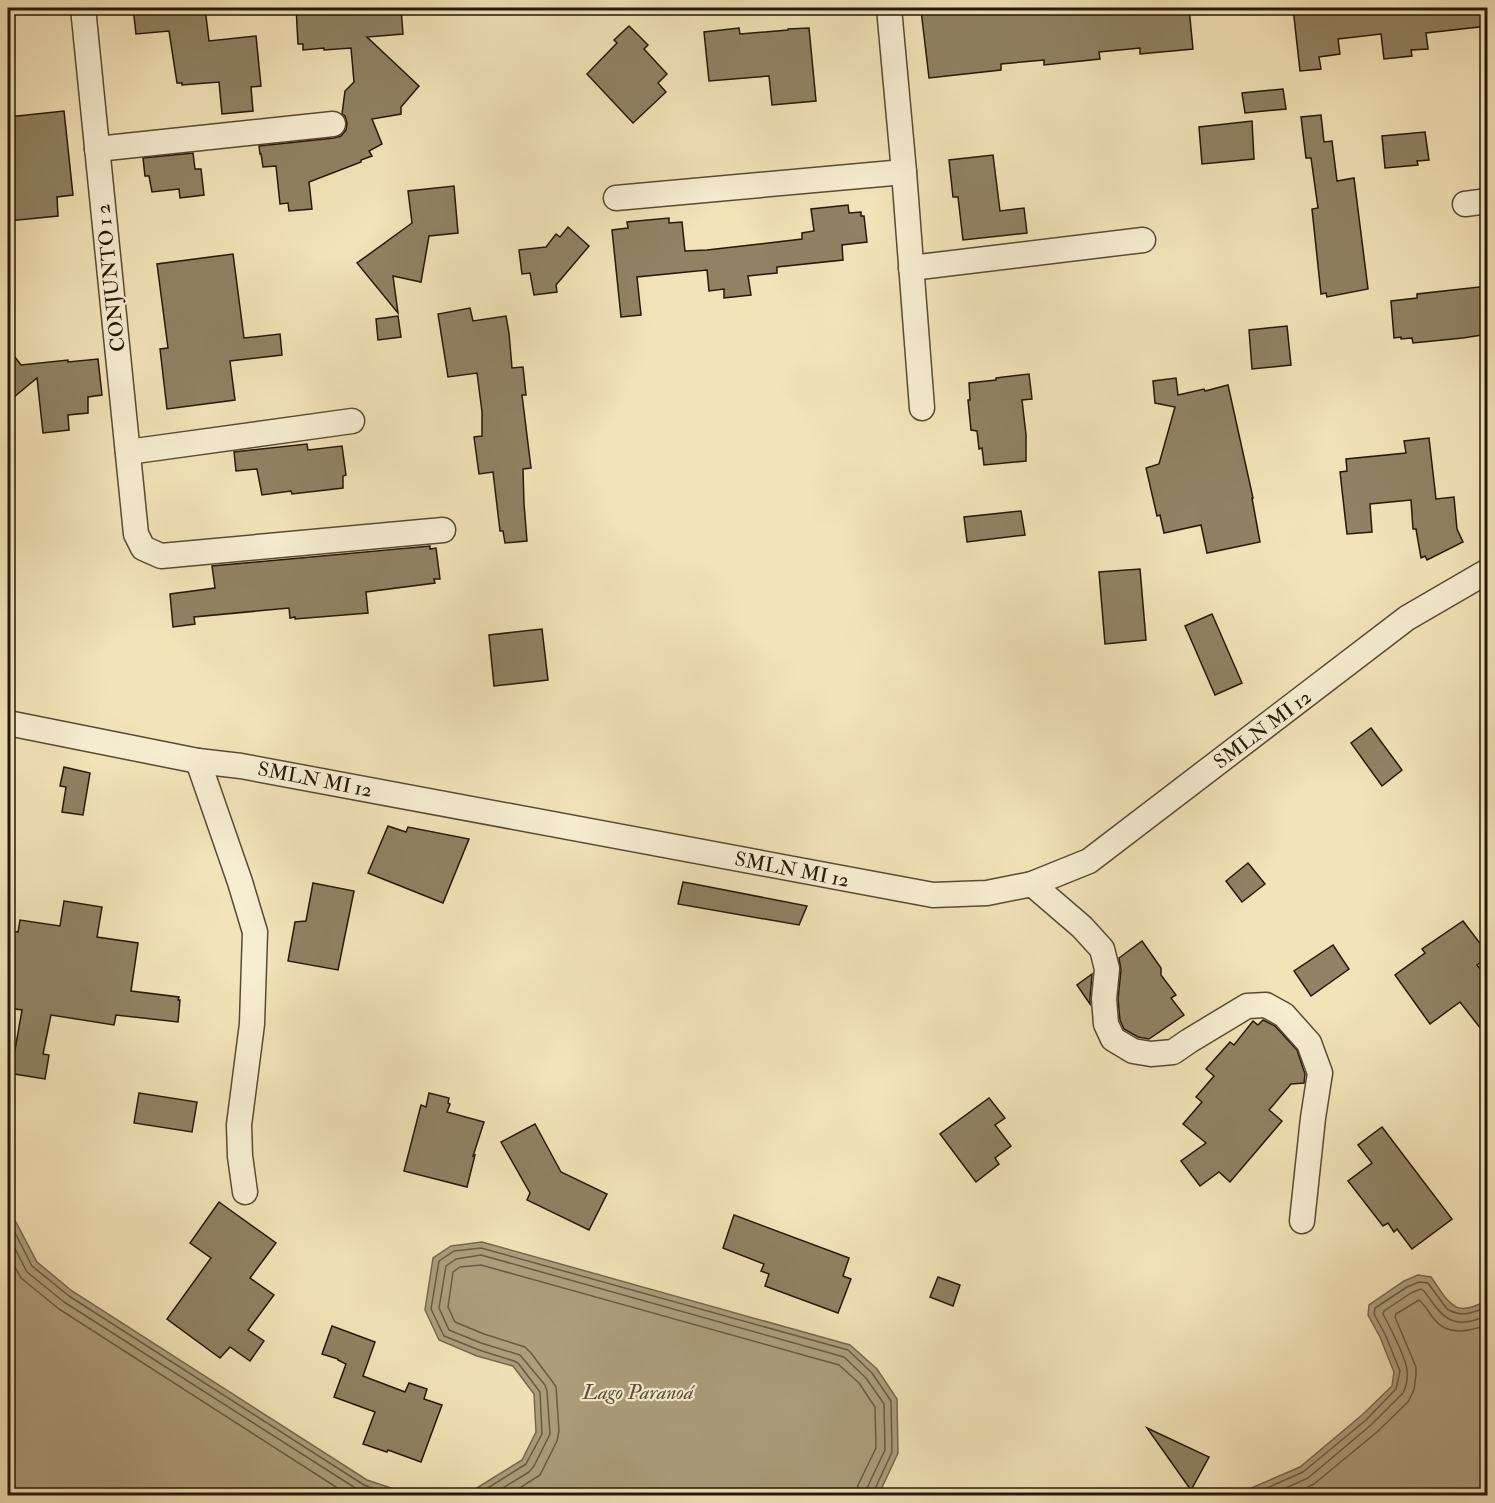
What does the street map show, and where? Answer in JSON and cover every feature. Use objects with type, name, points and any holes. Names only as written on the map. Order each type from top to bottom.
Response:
[{"type":"street","name":"CONJUNTO 1 2","points":[[83,8],[136,534],[143,548],[161,556],[443,531]]},
{"type":"street","points":[[889,8],[922,408]]},
{"type":"street","points":[[97,149],[333,124]]},
{"type":"street","points":[[616,198],[904,172]]},
{"type":"street","points":[[911,268],[1143,240]]},
{"type":"street","points":[[128,452],[352,421]]},
{"type":"street","name":"SMLN MI 12","points":[[8,723],[198,761],[264,770],[933,895],[987,893],[1032,884],[1089,861],[1407,618],[1488,571]]},
{"type":"street","points":[[198,761],[255,932],[252,1024],[239,1125],[245,1192]]},
{"type":"street","points":[[1032,884],[1082,927],[1101,949],[1107,969],[1104,999],[1106,1024],[1113,1039],[1133,1050],[1151,1054],[1173,1052],[1247,1006],[1266,1005],[1284,1015],[1309,1043],[1320,1073],[1302,1221]]},
{"type":"water","name":"Lago Paranoá","points":[[8,1207],[37,1262],[72,1291],[367,1480],[412,1495],[472,1491],[522,1460],[536,1432],[534,1394],[513,1366],[477,1356],[439,1340],[425,1310],[433,1258],[451,1246],[482,1242],[850,1345],[877,1369],[897,1399],[898,1453],[878,1496],[8,1495]]},
{"type":"water","points":[[1418,1275],[1431,1277],[1448,1301],[1460,1308],[1476,1306],[1487,1300],[1487,1495],[1235,1495],[1300,1467],[1362,1415],[1392,1386],[1394,1372],[1368,1315],[1369,1305],[1404,1281]]},
{"type":"building","points":[[133,8],[205,8],[209,41],[256,36],[261,86],[251,87],[253,111],[222,114],[219,82],[182,85],[182,83],[177,83],[169,31],[136,34]]},
{"type":"building","points":[[296,8],[401,8],[403,34],[367,37],[419,86],[401,107],[401,114],[372,119],[382,144],[369,151],[372,156],[309,182],[312,209],[289,211],[288,203],[280,204],[276,166],[263,167],[259,146],[341,136],[346,130],[347,123],[342,114],[345,91],[354,82],[351,48],[303,50],[303,44],[298,44]]},
{"type":"building","points":[[995,8],[996,11],[1033,8],[1189,8],[1193,49],[1140,54],[1140,48],[1099,52],[1100,59],[1044,65],[1044,60],[1001,64],[1001,70],[929,78],[921,10]]},
{"type":"building","points":[[1293,8],[1488,8],[1488,26],[1426,33],[1428,49],[1411,50],[1412,56],[1384,59],[1381,34],[1338,39],[1340,54],[1319,57],[1321,69],[1300,71]]},
{"type":"building","points":[[629,26],[648,45],[644,49],[667,74],[658,83],[666,92],[633,123],[587,74],[617,43],[614,40]]},
{"type":"building","points":[[739,28],[740,34],[809,28],[816,101],[772,105],[769,76],[709,81],[704,32]]},
{"type":"building","points":[[1283,89],[1286,109],[1245,113],[1242,93]]},
{"type":"building","points":[[64,111],[73,195],[57,197],[58,216],[8,221],[8,117]]},
{"type":"building","points":[[1321,115],[1324,142],[1332,141],[1337,181],[1354,178],[1368,289],[1327,297],[1326,293],[1321,294],[1312,209],[1318,208],[1311,158],[1306,158],[1301,117]]},
{"type":"building","points":[[1252,121],[1254,159],[1202,164],[1199,127]]},
{"type":"building","points":[[1425,132],[1429,160],[1417,161],[1418,165],[1385,168],[1382,136]]},
{"type":"building","points":[[193,153],[195,169],[201,169],[204,195],[180,198],[179,189],[152,192],[149,176],[145,176],[143,158]]},
{"type":"building","points":[[993,155],[1000,211],[1024,208],[1027,233],[963,240],[958,197],[953,197],[949,160]]},
{"type":"building","points":[[454,186],[458,233],[429,236],[421,282],[393,276],[398,313],[357,263],[412,223],[408,191]]},
{"type":"building","points":[[848,205],[849,213],[861,212],[861,216],[864,216],[867,242],[842,245],[843,260],[777,267],[777,273],[748,276],[751,295],[724,298],[724,289],[709,291],[707,270],[637,277],[641,315],[621,317],[612,230],[628,228],[627,222],[669,218],[669,223],[682,222],[685,251],[707,250],[802,239],[802,233],[814,231],[811,209]]},
{"type":"building","points":[[568,227],[589,246],[556,285],[557,292],[534,295],[530,273],[522,274],[519,250],[546,247],[556,234],[560,237]]},
{"type":"building","points":[[233,254],[244,338],[280,334],[282,355],[230,361],[235,400],[167,409],[160,349],[168,348],[157,264]]},
{"type":"building","points":[[1488,286],[1488,334],[1413,343],[1412,338],[1394,338],[1391,301],[1417,298],[1417,294]]},
{"type":"building","points":[[470,308],[473,321],[506,316],[512,368],[523,367],[526,395],[522,395],[531,468],[523,469],[527,541],[505,543],[503,531],[500,531],[493,472],[479,474],[474,437],[482,436],[482,412],[477,373],[448,377],[438,314]]},
{"type":"building","points":[[398,316],[401,337],[378,340],[376,319]]},
{"type":"building","points":[[1287,326],[1291,365],[1252,369],[1249,330]]},
{"type":"building","points":[[8,348],[21,365],[98,359],[102,395],[88,397],[88,413],[68,415],[69,430],[43,433],[37,378],[8,402]]},
{"type":"building","points":[[1029,374],[1032,399],[1022,400],[1026,461],[984,465],[977,431],[971,430],[969,383]]},
{"type":"building","points":[[1176,378],[1178,395],[1228,385],[1253,498],[1260,542],[1207,553],[1201,525],[1164,533],[1160,515],[1157,516],[1146,468],[1159,464],[1175,407],[1155,403],[1153,381]]},
{"type":"building","points":[[1429,438],[1436,499],[1454,497],[1457,529],[1463,542],[1427,560],[1425,556],[1421,558],[1416,529],[1413,529],[1411,500],[1370,504],[1372,532],[1347,534],[1340,472],[1347,471],[1346,459],[1406,453],[1404,441]]},
{"type":"building","points":[[307,444],[308,450],[342,446],[346,475],[343,476],[343,488],[262,495],[257,469],[236,471],[234,452]]},
{"type":"building","points":[[1021,511],[1025,535],[967,542],[964,517]]},
{"type":"building","points":[[430,546],[430,549],[436,548],[440,579],[434,579],[435,583],[366,592],[368,613],[295,619],[295,617],[290,618],[289,608],[194,617],[195,624],[173,627],[170,594],[215,588],[212,566]]},
{"type":"building","points":[[1140,569],[1146,640],[1105,644],[1099,572]]},
{"type":"building","points":[[1212,614],[1242,683],[1215,695],[1185,626]]},
{"type":"building","points":[[542,629],[548,680],[494,686],[489,635]]},
{"type":"building","points":[[1371,728],[1402,770],[1382,786],[1351,743]]},
{"type":"building","points":[[64,767],[90,773],[83,815],[62,812],[66,787],[60,786]]},
{"type":"building","points":[[388,826],[406,832],[408,827],[469,839],[443,903],[368,873]]},
{"type":"building","points":[[1248,863],[1265,884],[1242,902],[1226,881]]},
{"type":"building","points":[[683,882],[807,906],[799,925],[678,904]]},
{"type":"building","points":[[313,883],[354,891],[338,970],[288,961],[295,922],[306,921]]},
{"type":"building","points":[[64,901],[102,907],[97,937],[138,943],[131,991],[179,997],[178,1022],[116,1015],[114,1025],[51,1015],[43,1054],[49,1055],[45,1079],[8,1073],[8,1048],[15,1050],[22,1010],[8,1008],[8,930],[18,932],[20,920],[60,926]]},
{"type":"building","points":[[1463,921],[1488,954],[1488,957],[1477,965],[1488,980],[1488,1038],[1460,1002],[1430,1024],[1395,975],[1425,953],[1422,949]]},
{"type":"building","points":[[1142,941],[1161,968],[1161,975],[1176,995],[1171,998],[1184,1015],[1149,1039],[1138,1037],[1124,1029],[1120,1020],[1118,999],[1121,970],[1119,958]]},
{"type":"building","points":[[1333,945],[1349,969],[1311,996],[1294,971]]},
{"type":"building","points":[[1092,974],[1090,998],[1090,1004],[1077,985]]},
{"type":"building","points":[[1263,1020],[1275,1026],[1297,1050],[1305,1074],[1304,1083],[1291,1084],[1269,1110],[1282,1121],[1230,1182],[1219,1172],[1200,1186],[1181,1161],[1206,1143],[1183,1124],[1202,1102],[1196,1097],[1214,1076],[1206,1069],[1230,1042],[1234,1045],[1253,1021],[1258,1025]]},
{"type":"building","points":[[139,1093],[197,1102],[192,1132],[134,1123]]},
{"type":"building","points":[[429,1093],[449,1098],[448,1103],[450,1104],[447,1112],[484,1122],[473,1156],[475,1155],[467,1187],[404,1171],[421,1105],[426,1107]]},
{"type":"building","points":[[989,1098],[1005,1118],[995,1125],[1011,1146],[995,1158],[999,1164],[976,1182],[940,1134]]},
{"type":"building","points":[[535,1124],[561,1172],[607,1194],[589,1230],[527,1200],[530,1193],[501,1142]]},
{"type":"building","points":[[1382,1127],[1452,1219],[1412,1249],[1397,1229],[1394,1232],[1388,1223],[1383,1226],[1348,1181],[1372,1163],[1358,1145]]},
{"type":"building","points":[[219,1202],[276,1243],[250,1278],[274,1295],[248,1330],[264,1341],[250,1361],[230,1347],[220,1358],[167,1319],[211,1258],[190,1243]]},
{"type":"building","points":[[734,1215],[849,1258],[843,1276],[851,1279],[838,1313],[765,1286],[769,1274],[761,1271],[764,1264],[723,1248]]},
{"type":"building","points":[[938,1277],[960,1285],[953,1306],[930,1297]]},
{"type":"building","points":[[332,1326],[375,1342],[363,1376],[405,1392],[409,1383],[427,1389],[424,1399],[442,1405],[421,1462],[363,1444],[375,1412],[334,1397],[346,1364],[322,1354]]},
{"type":"building","points":[[1147,1428],[1209,1457],[1191,1490]]}]
